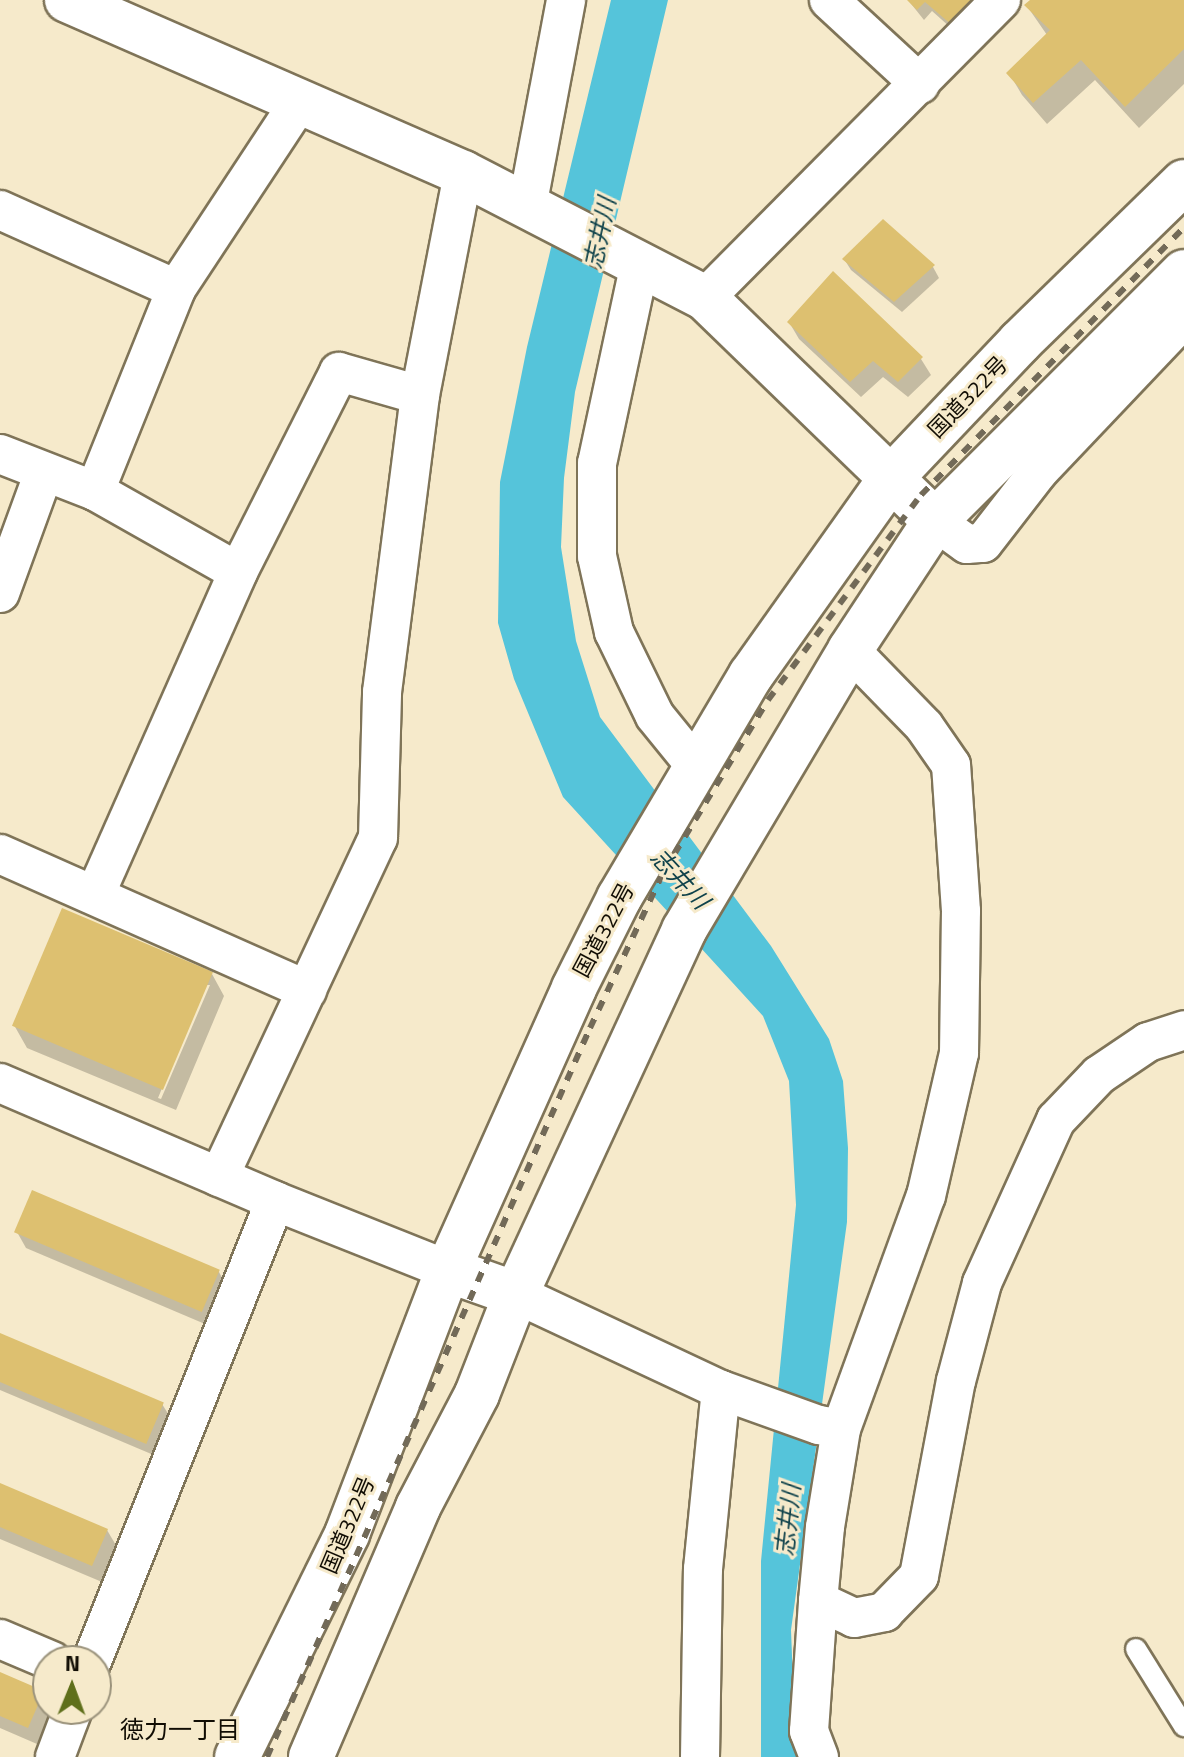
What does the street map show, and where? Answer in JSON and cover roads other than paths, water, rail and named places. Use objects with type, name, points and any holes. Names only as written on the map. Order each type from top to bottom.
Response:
[{"type":"main road","points":[[67,0],[463,173],[705,298],[935,521]]},
{"type":"main road","name":"国道322号","points":[[237,1757],[347,1534],[448,1270],[574,988],[619,898],[751,675],[891,478],[1020,342],[1184,182]]},
{"type":"main road","points":[[311,1757],[418,1507],[477,1394],[516,1294],[684,930],[728,855],[850,650],[935,521],[1184,272]]},
{"type":"main road","points":[[448,1270],[516,1294]]},
{"type":"street","points":[[527,207],[566,0]]},
{"type":"street","points":[[829,0],[920,84]]},
{"type":"street","points":[[705,298],[1001,0]]},
{"type":"street","points":[[95,491],[176,289],[300,101]]},
{"type":"street","points":[[219,1177],[378,838],[382,692],[420,395],[463,173]]},
{"type":"street","points":[[0,210],[176,289]]},
{"type":"street","points":[[633,260],[597,463],[597,556],[614,632],[655,716],[698,769]]},
{"type":"street","points":[[935,521],[967,544],[983,543],[1038,472],[1184,318]]},
{"type":"street","points":[[95,895],[238,572],[339,372],[420,395]]},
{"type":"street","points":[[0,454],[95,491],[238,572]]},
{"type":"street","points":[[0,593],[44,472]]},
{"type":"street","points":[[819,1757],[809,1731],[830,1427],[926,1196],[959,1053],[961,911],[951,765],[924,726],[850,650]]},
{"type":"street","points":[[0,854],[307,990]]},
{"type":"street","points":[[818,1601],[854,1618],[884,1612],[919,1576],[956,1381],[982,1283],[1056,1120],[1099,1075],[1148,1042],[1184,1030]]},
{"type":"street","points":[[0,1083],[275,1201],[448,1270]]},
{"type":"street","points":[[98,1645],[275,1201]]},
{"type":"street","points":[[516,1294],[736,1395],[830,1427]]},
{"type":"street","points":[[700,1757],[698,1716],[703,1569],[736,1395]]},
{"type":"street","points":[[0,1639],[32,1653]]},
{"type":"street","points":[[55,1757],[67,1725]]},
{"type":"lane","points":[[1136,1649],[1184,1726]]},
{"type":"water","name":"志井川","points":[[611,0],[668,0],[575,392],[564,478],[561,547],[576,641],[600,717],[771,946],[829,1039],[843,1081],[848,1148],[847,1222],[791,1630],[796,1757],[761,1757],[761,1561],[796,1205],[789,1081],[763,1016],[563,797],[514,679],[498,623],[500,482],[527,347]]},
{"type":"railway","points":[[267,1757],[590,1028],[664,871],[768,700],[921,495],[1184,227]]},
{"type":"district","name":"徳力一丁目","points":[[180,1730]]}]
